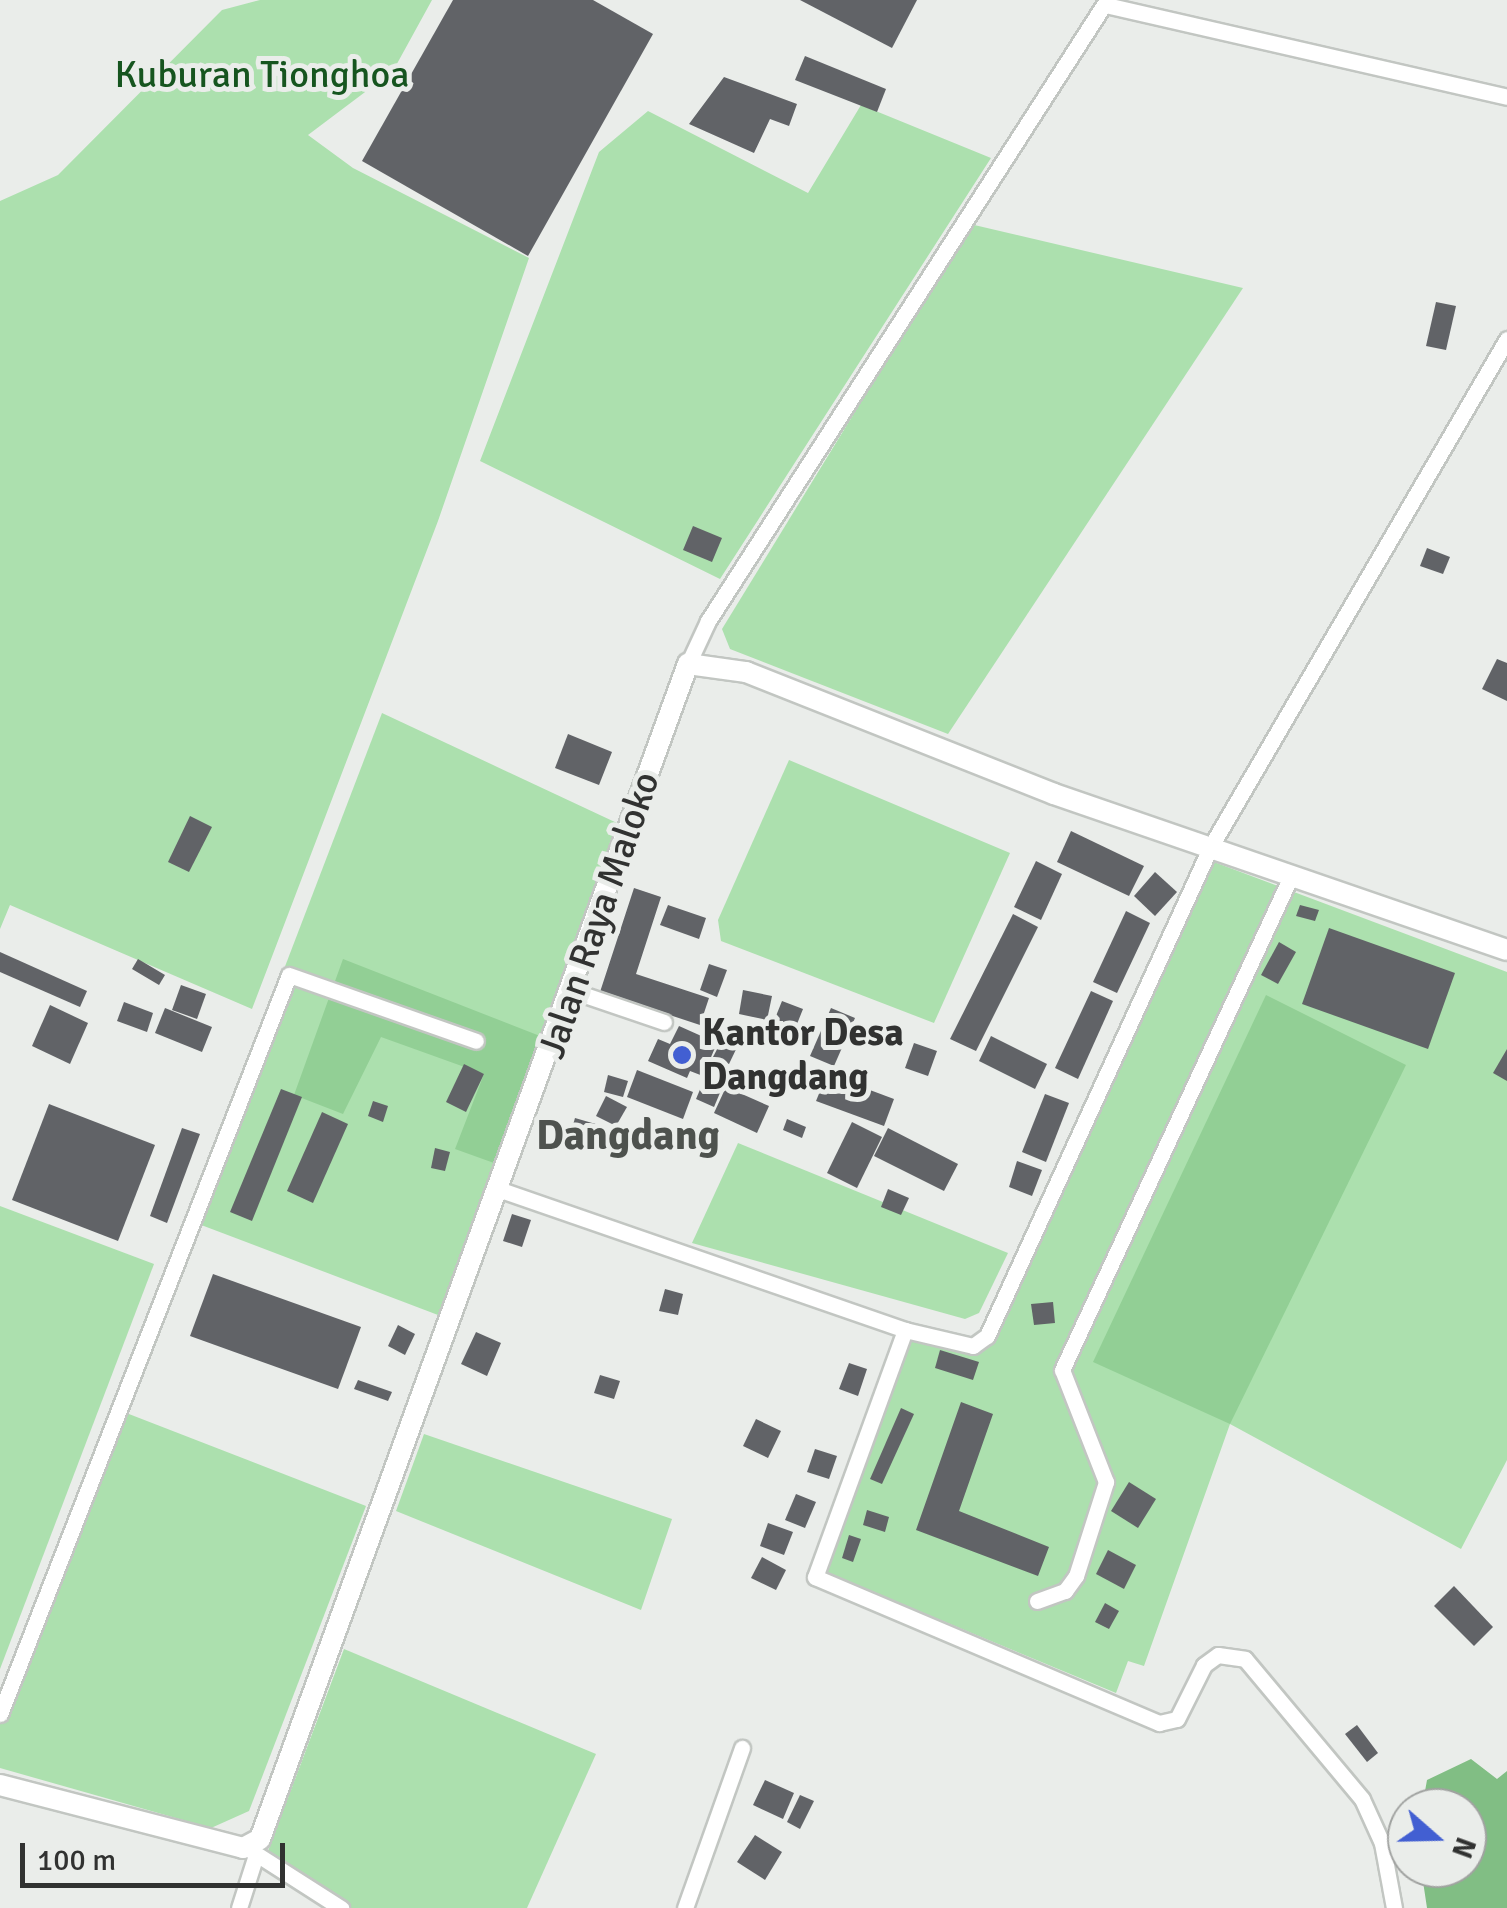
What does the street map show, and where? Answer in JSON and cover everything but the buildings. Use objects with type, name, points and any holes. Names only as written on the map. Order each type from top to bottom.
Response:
[{"type":"street","points":[[1507,97],[1106,2],[708,620],[688,664],[746,672],[1054,794],[1507,950]]},
{"type":"street","points":[[501,1190],[904,1330],[973,1346],[987,1336],[1211,846],[1507,339]]},
{"type":"street","name":"Jalan Raya Maloko","points":[[251,1853],[260,1839],[501,1190],[688,664]]},
{"type":"street","points":[[1037,1600],[1064,1591],[1076,1576],[1106,1482],[1062,1370],[1292,874]]},
{"type":"street","points":[[0,1714],[289,975],[476,1041]]},
{"type":"street","points":[[573,991],[664,1022]]},
{"type":"street","points":[[904,1330],[815,1577],[1159,1724],[1177,1719],[1204,1665],[1218,1656],[1245,1659],[1362,1799],[1382,1842],[1394,1908]]},
{"type":"street","points":[[685,1908],[742,1748]]},
{"type":"street","points":[[0,1786],[251,1853],[341,1908]]},
{"type":"street","points":[[239,1908],[251,1853]]},
{"type":"green space","name":"Kuburan Tionghoa","points":[[260,0],[432,0],[393,71],[308,135],[353,168],[529,258],[438,521],[252,1009],[10,905],[0,929],[0,201],[58,175],[222,10]]},
{"type":"green space","points":[[861,105],[991,158],[720,579],[480,461],[599,152],[648,111],[808,193]]},
{"type":"green space","points":[[970,224],[1243,288],[948,734],[730,649],[722,629]]},
{"type":"green space","points":[[382,713],[617,823],[438,1315],[188,1220]]},
{"type":"green space","points":[[789,760],[1010,853],[934,1023],[721,941],[718,920]]},
{"type":"green space","points":[[1214,862],[1507,972],[1507,1460],[1461,1549],[1230,1424],[1144,1666],[1128,1661],[1116,1693],[817,1569],[913,1326],[986,1348]]},
{"type":"green space","points":[[738,1143],[1008,1253],[979,1313],[965,1319],[692,1243]]},
{"type":"green space","points":[[0,1206],[154,1264],[0,1669]]},
{"type":"green space","points":[[116,1409],[366,1506],[249,1811],[211,1828],[0,1768],[0,1714]]},
{"type":"green space","points":[[424,1434],[672,1519],[641,1610],[396,1511]]},
{"type":"green space","points":[[344,1649],[596,1754],[527,1908],[344,1908],[265,1859]]},
{"type":"shaded area","points":[[343,959],[540,1036],[494,1163],[455,1149],[484,1074],[381,1037],[343,1114],[294,1095]]},
{"type":"shaded area","points":[[1266,995],[1406,1065],[1230,1424],[1093,1362]]},
{"type":"shaded area","points":[[1471,1759],[1497,1779],[1507,1771],[1507,1908],[1427,1908],[1424,1888],[1487,1888],[1487,1788],[1426,1788],[1427,1780]]},
{"type":"place","name":"Kantor Desa Dangdang","points":[[682,1055]]},
{"type":"district","name":"Dangdang","points":[[628,1136]]}]
